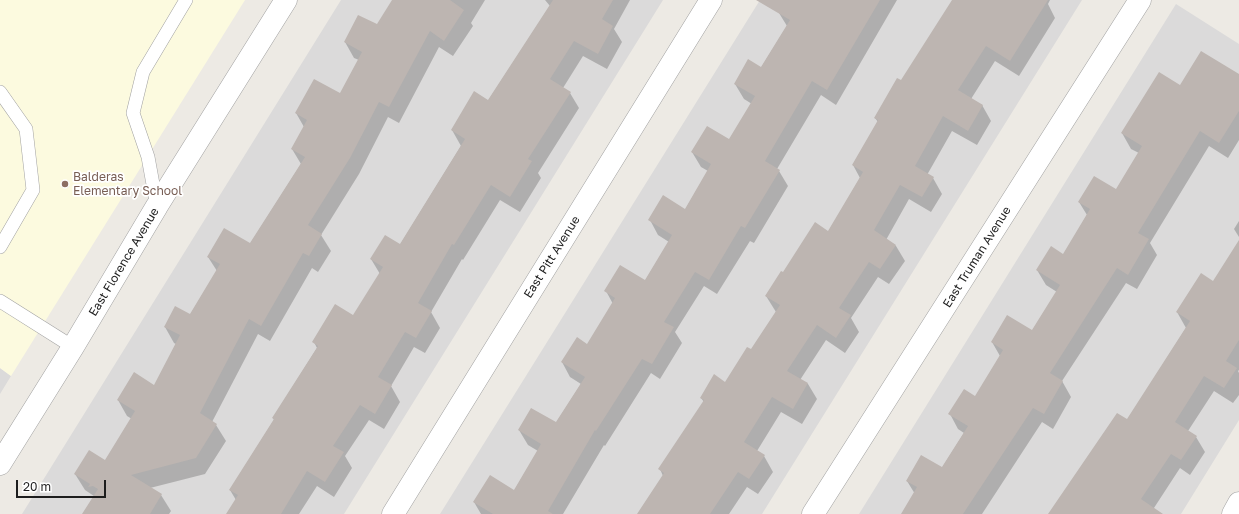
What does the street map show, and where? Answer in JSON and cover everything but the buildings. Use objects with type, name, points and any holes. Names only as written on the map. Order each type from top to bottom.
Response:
[{"type":"street","name":"East Florence Avenue","points":[[0,464],[73,347],[157,206],[286,0]]},
{"type":"street","name":"East Pitt Avenue","points":[[393,514],[711,0]]},
{"type":"street","name":"East Truman Avenue","points":[[814,514],[1140,0]]},
{"type":"street","points":[[1233,514],[1239,503]]},
{"type":"lane","points":[[157,206],[148,157],[133,113],[143,72],[186,0]]},
{"type":"lane","points":[[0,92],[26,129],[33,190],[0,248]]},
{"type":"lane","points":[[0,301],[73,347]]},
{"type":"shaded area","name":"Balderas Elementary School","points":[[0,0],[245,0],[11,376],[0,368]]},
{"type":"shaded area","points":[[341,0],[663,0],[344,514],[22,514]]},
{"type":"shaded area","points":[[760,0],[1082,0],[762,514],[440,514]]},
{"type":"shaded area","points":[[1176,4],[1239,44],[1239,420],[1181,514],[859,514]]},
{"type":"shaded area","points":[[0,368],[11,376],[0,394]]},
{"type":"place","name":"Balderas Elementary School","points":[[65,184]]}]
